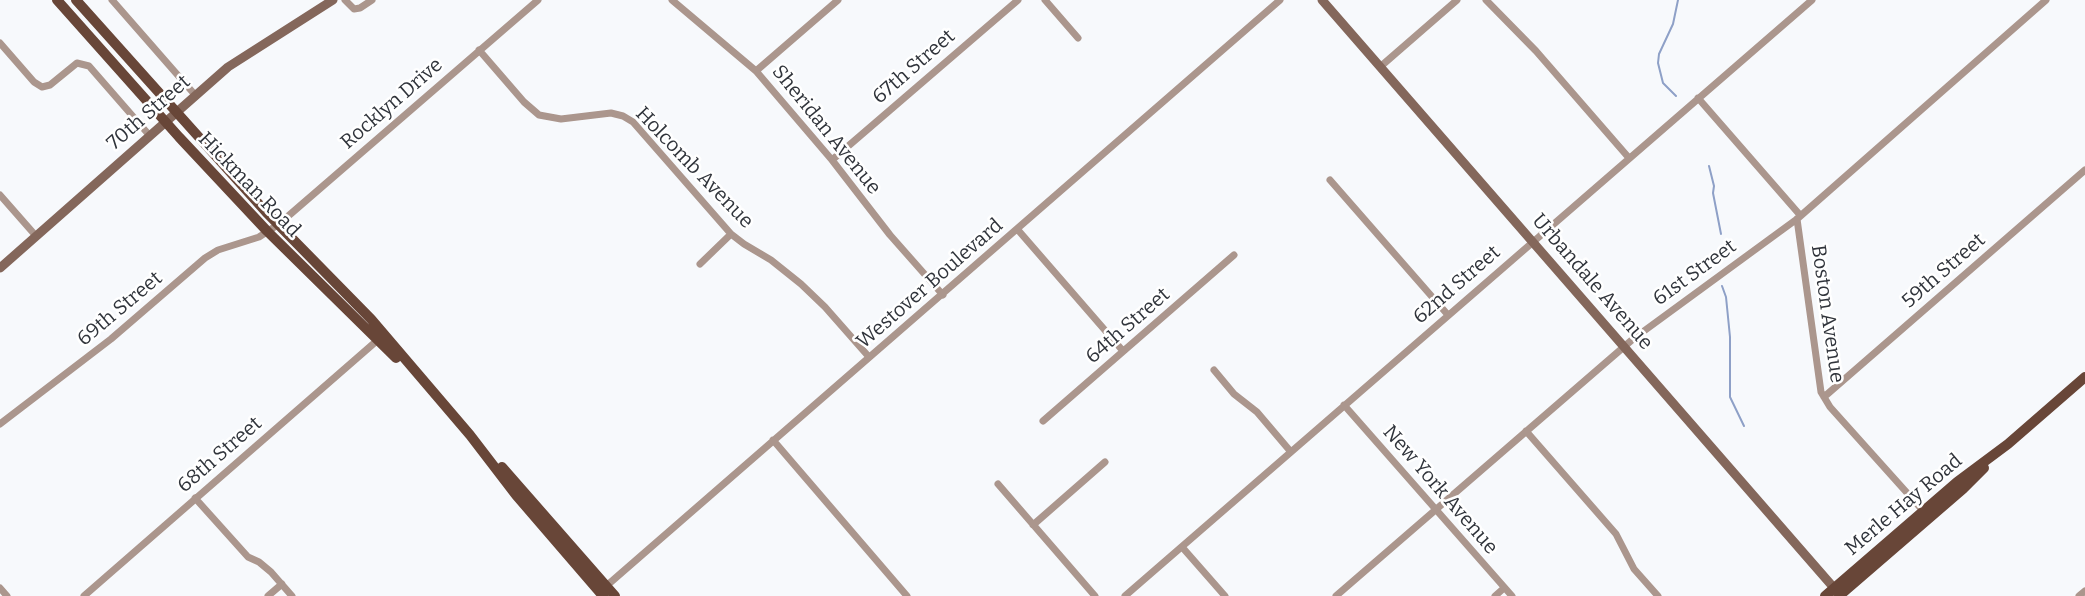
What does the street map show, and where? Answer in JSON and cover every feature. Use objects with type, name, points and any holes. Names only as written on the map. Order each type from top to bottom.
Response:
[{"type":"main road","name":"Hickman Road","points":[[57,0],[166,123],[267,231],[381,338],[426,384],[470,435],[516,495],[603,591],[615,596]]},
{"type":"main road","name":"Hickman Road","points":[[76,0],[381,338]]},
{"type":"main road","name":"Merle Hay Road","points":[[1825,596],[1841,593],[1926,515],[1957,482],[2008,444],[2085,377]]},
{"type":"street","points":[[112,0],[196,96]]},
{"type":"street","name":"70th Street","points":[[0,268],[228,68],[333,0]]},
{"type":"street","points":[[345,0],[354,9],[372,0]]},
{"type":"street","name":"Rocklyn Drive","points":[[267,231],[279,224],[538,0]]},
{"type":"street","name":"Sheridan Avenue","points":[[672,0],[756,70],[832,159],[883,226],[943,295]]},
{"type":"street","points":[[756,70],[838,0]]},
{"type":"street","name":"67th Street","points":[[832,159],[1018,0]]},
{"type":"street","points":[[1045,0],[1078,38]]},
{"type":"street","name":"Westover Boulevard","points":[[603,591],[1280,0]]},
{"type":"street","name":"Urbandale Avenue","points":[[1322,0],[1841,593]]},
{"type":"street","points":[[1380,66],[1457,0]]},
{"type":"street","points":[[1486,0],[1536,51],[1629,158]]},
{"type":"street","name":"62nd Street","points":[[1125,596],[1812,0]]},
{"type":"street","name":"61st Street","points":[[1336,596],[1624,346],[1799,217],[2046,0]]},
{"type":"street","points":[[0,43],[37,85],[45,87],[78,63],[83,63],[92,70],[150,136]]},
{"type":"street","name":"Holcomb Avenue","points":[[479,50],[524,102],[539,115],[561,119],[611,112],[633,122],[731,234],[771,260],[801,284],[869,357]]},
{"type":"street","points":[[1698,98],[1799,217]]},
{"type":"street","name":"59th Street","points":[[1824,398],[2085,170]]},
{"type":"street","points":[[1330,180],[1448,315]]},
{"type":"street","points":[[0,195],[36,236]]},
{"type":"street","name":"Boston Avenue","points":[[1799,217],[1819,386],[1824,398],[1926,515]]},
{"type":"street","points":[[1018,230],[1123,351]]},
{"type":"street","name":"69th Street","points":[[0,424],[111,339],[205,258],[218,250],[259,237],[267,231]]},
{"type":"street","points":[[700,264],[731,234]]},
{"type":"street","name":"64th Street","points":[[1043,421],[1234,255]]},
{"type":"street","name":"68th Street","points":[[84,596],[381,338]]},
{"type":"street","points":[[1214,370],[1234,394],[1257,412],[1291,452]]},
{"type":"street","name":"New York Avenue","points":[[1344,405],[1512,596]]},
{"type":"street","points":[[1526,431],[1616,534],[1634,568],[1658,596]]},
{"type":"street","points":[[774,440],[907,596]]},
{"type":"street","points":[[1033,525],[1105,462]]},
{"type":"street","points":[[998,484],[1095,596]]},
{"type":"street","points":[[195,498],[248,557],[259,562],[292,596]]},
{"type":"street","points":[[1182,547],[1225,596]]},
{"type":"street","points":[[268,596],[282,584]]},
{"type":"street","points":[[0,588],[7,596]]},
{"type":"street","points":[[1495,596],[1504,588]]},
{"type":"street","points":[[2079,596],[2085,591]]},
{"type":"waterway","points":[[1676,96],[1663,83],[1658,63],[1659,54],[1673,24],[1678,0]]},
{"type":"waterway","points":[[1709,166],[1721,234]]},
{"type":"waterway","points":[[1722,286],[1726,297],[1730,337],[1730,397],[1744,426]]}]
